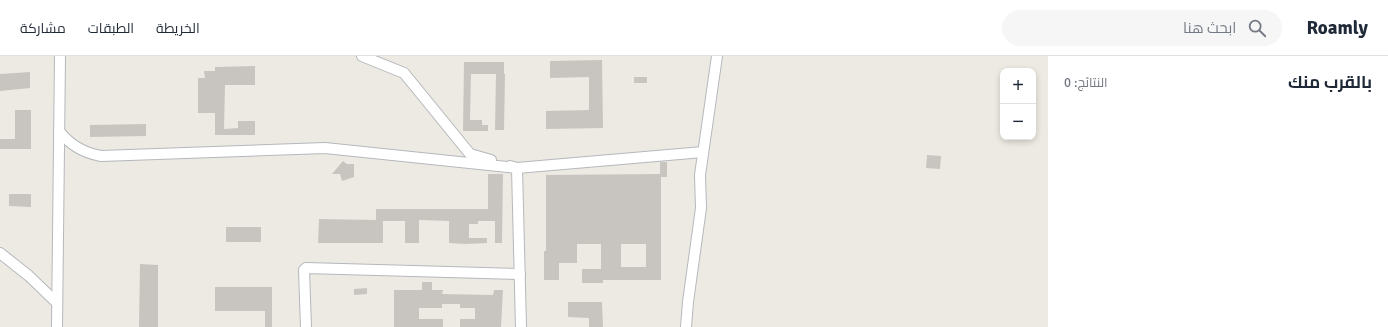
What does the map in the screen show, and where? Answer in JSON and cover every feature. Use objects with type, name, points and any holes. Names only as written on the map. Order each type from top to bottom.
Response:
[{"type":"street","points":[[57,327],[60,56]]},
{"type":"street","points":[[362,56],[404,73],[470,154],[517,168]]},
{"type":"street","points":[[686,327],[701,208],[700,176],[717,56]]},
{"type":"street","points":[[59,131],[68,142],[80,149],[101,156],[325,148],[517,168],[703,152]]},
{"type":"street","points":[[517,168],[522,327]]},
{"type":"street","points":[[0,253],[29,276],[57,303]]},
{"type":"street","points":[[306,327],[304,270],[306,268],[520,274]]},
{"type":"building","points":[[602,60],[603,128],[546,129],[546,111],[589,110],[589,77],[550,78],[550,61]]},
{"type":"building","points":[[464,62],[504,62],[504,130],[495,130],[496,74],[471,74],[470,120],[482,120],[482,125],[488,125],[488,131],[463,131]]},
{"type":"building","points":[[255,66],[255,85],[225,85],[224,129],[238,128],[238,121],[255,121],[255,135],[215,135],[215,113],[198,113],[198,78],[205,78],[204,71],[215,71],[215,67]]},
{"type":"building","points":[[30,72],[30,88],[0,91],[0,74]]},
{"type":"building","points":[[634,77],[647,77],[647,83],[634,83]]},
{"type":"building","points":[[15,110],[31,110],[31,149],[0,149],[0,139],[15,139]]},
{"type":"building","points":[[146,124],[146,136],[90,137],[90,125]]},
{"type":"building","points":[[927,155],[941,156],[940,169],[926,168]]},
{"type":"building","points":[[343,161],[347,164],[354,164],[354,177],[342,181],[340,174],[332,174]]},
{"type":"building","points":[[660,162],[667,162],[667,177],[661,177],[661,280],[603,280],[603,283],[582,283],[582,269],[601,269],[601,244],[577,244],[577,263],[559,263],[559,280],[544,280],[544,251],[546,251],[546,175],[660,174]],"holes":[[[621,244],[646,244],[646,267],[621,267]]]},
{"type":"building","points":[[488,174],[503,174],[502,243],[495,243],[495,221],[478,221],[478,224],[469,224],[469,238],[487,238],[487,243],[466,244],[449,243],[449,221],[419,220],[419,243],[405,243],[405,221],[383,221],[383,243],[318,243],[319,219],[376,220],[376,209],[488,209]]},
{"type":"building","points":[[9,194],[31,194],[31,207],[9,206]]},
{"type":"building","points":[[226,227],[261,227],[261,242],[226,242]]},
{"type":"building","points":[[140,264],[158,265],[158,327],[139,327]]},
{"type":"building","points":[[422,282],[432,282],[432,290],[443,290],[442,294],[493,295],[494,290],[503,290],[501,327],[460,327],[460,319],[475,319],[475,308],[460,308],[460,304],[442,304],[442,308],[419,308],[419,319],[443,319],[443,327],[394,327],[394,290],[422,290]]},
{"type":"building","points":[[215,287],[272,287],[272,327],[265,327],[265,311],[215,311]]},
{"type":"building","points":[[367,288],[367,294],[354,295],[354,289]]},
{"type":"building","points":[[568,302],[602,302],[603,327],[589,327],[589,318],[568,317]]}]
